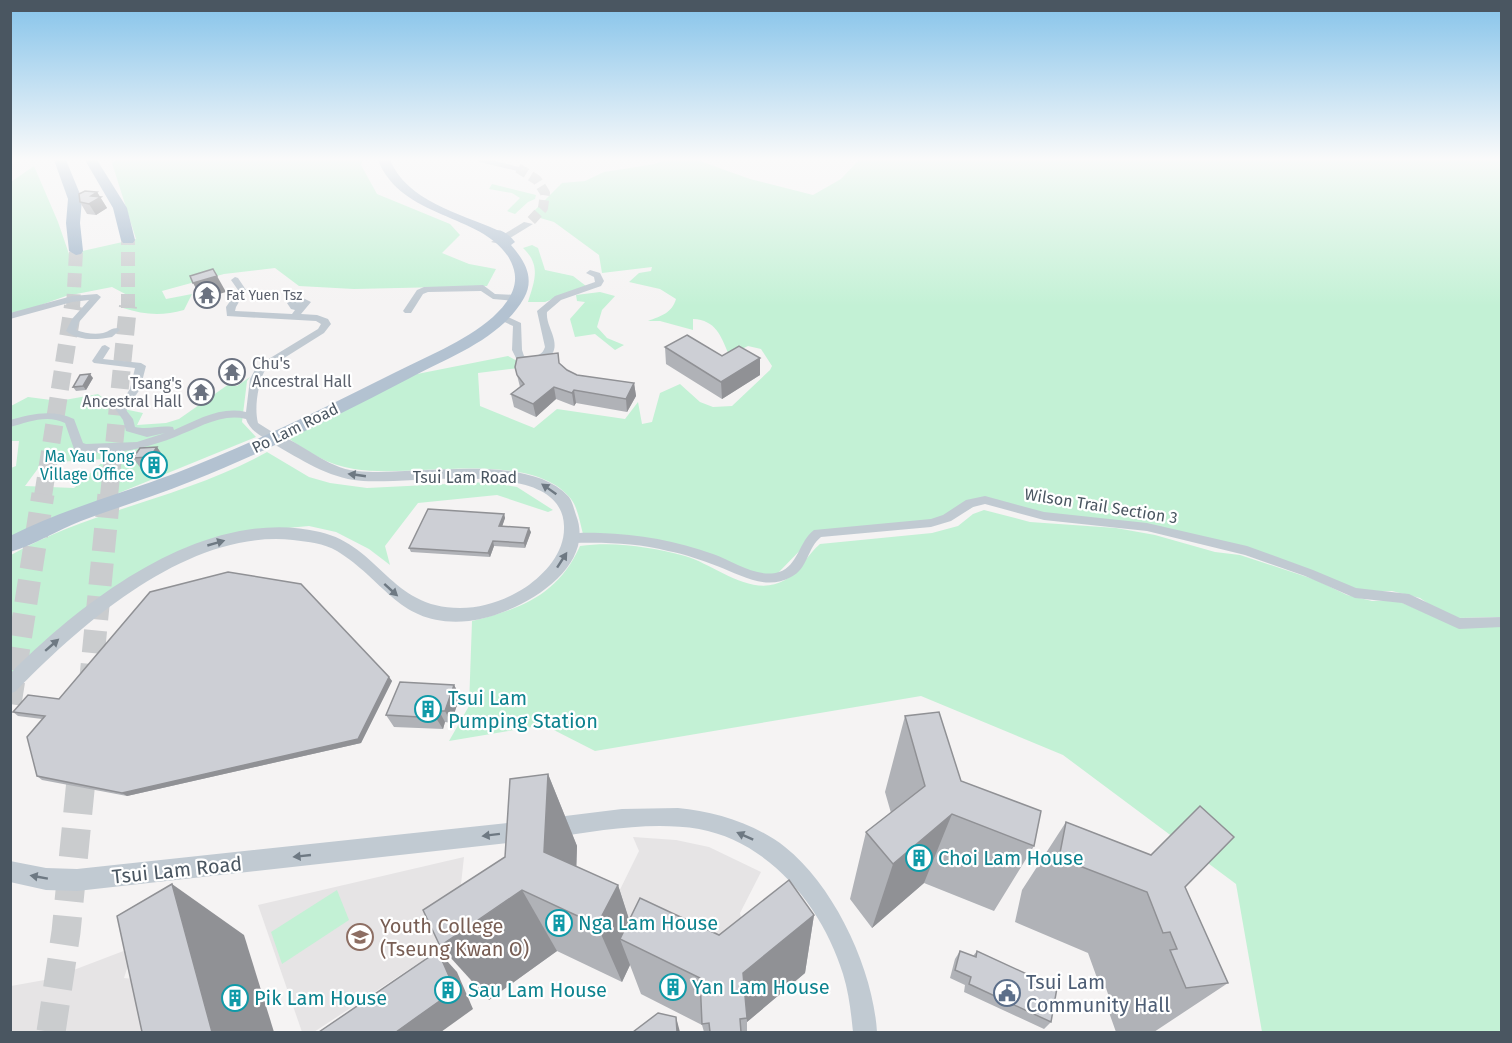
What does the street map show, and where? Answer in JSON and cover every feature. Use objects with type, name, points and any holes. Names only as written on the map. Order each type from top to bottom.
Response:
[{"type":"highway","points":[[74,209],[73,223],[76,251]]},
{"type":"highway","points":[[120,209],[128,240]]},
{"type":"main road","points":[[442,209],[502,240],[522,276],[516,298]]},
{"type":"main road","name":"Po Lam Road","points":[[10,545],[59,521],[183,477],[273,438],[448,352],[479,334],[501,317],[516,298]]},
{"type":"street","points":[[502,240],[524,224]]},
{"type":"street","points":[[501,317],[518,325],[517,350],[520,358],[533,360],[546,355],[551,342],[542,322],[542,311],[558,298],[598,284],[600,281],[597,275],[590,273]]},
{"type":"street","points":[[235,280],[242,290],[231,306],[230,314],[321,319],[326,324],[321,330],[261,368],[255,379],[251,417],[253,425],[273,438]]},
{"type":"street","points":[[408,311],[420,292],[427,289],[483,288],[493,296],[516,298]]},
{"type":"street","points":[[10,316],[22,315],[65,299],[97,297],[75,321],[71,331],[79,335],[92,336],[110,335],[115,330]]},
{"type":"street","points":[[294,317],[302,307]]},
{"type":"street","points":[[105,348],[97,361],[141,366],[135,390],[122,410],[128,419],[130,429],[137,432],[159,432],[234,413],[251,417]]},
{"type":"street","points":[[10,424],[55,415],[70,421],[78,446],[86,448],[129,447],[171,435],[217,416]]},
{"type":"street","name":"Tsui Lam Road","points":[[273,438],[321,466],[357,476],[384,478],[490,474],[533,480],[546,486],[564,502],[572,520],[572,538]]},
{"type":"street","name":"Wilson Trail Section 3","points":[[572,538],[614,537],[664,544],[693,551],[750,574],[776,577],[797,567],[816,534],[931,523],[947,518],[970,503],[985,500],[1038,515],[1147,526],[1241,549],[1309,573],[1351,592],[1409,599],[1459,624],[1502,622]]},
{"type":"street","points":[[10,686],[56,641],[135,581],[190,552],[219,542],[269,533],[295,533],[318,537],[351,552],[409,603],[428,611],[460,614],[500,607],[532,591],[559,566],[565,558],[572,538]]},
{"type":"street","name":"Tsui Lam Road","points":[[10,870],[46,879],[87,880],[620,819],[661,817],[698,819],[733,830],[766,845],[793,868],[831,918],[848,953],[862,1000],[865,1032]]},
{"type":"shaded area","points":[[633,837],[676,840],[709,847],[761,872],[740,913],[743,927],[730,957],[608,914],[639,851]]},
{"type":"shaded area","name":"Youth College (Tseung Kwan O)","points":[[464,857],[456,930],[446,945],[314,1032],[302,1032],[258,905]]},
{"type":"shaded area","points":[[134,947],[124,978],[144,980],[154,1032],[11,1032],[11,986],[50,979]]},
{"type":"green space","points":[[11,209],[52,209],[69,254],[136,239],[126,209],[413,209],[450,224],[460,235],[442,253],[469,264],[496,269],[487,286],[354,289],[299,286],[275,268],[224,274],[162,291],[166,299],[192,294],[184,310],[176,312],[154,314],[123,308],[129,296],[112,287],[66,296],[24,311],[11,313]]},
{"type":"green space","points":[[509,209],[521,209],[515,214],[507,211]]},
{"type":"green space","points":[[536,209],[1501,209],[1501,617],[1457,618],[1439,611],[1420,598],[1392,591],[1367,592],[1191,538],[982,502],[951,519],[814,536],[778,573],[765,577],[692,549],[583,534],[571,499],[553,483],[529,474],[470,469],[379,471],[354,469],[327,461],[288,438],[412,375],[508,356],[519,362],[519,368],[478,373],[480,406],[534,428],[557,409],[625,419],[638,402],[642,424],[652,422],[660,393],[680,384],[700,402],[713,407],[732,406],[770,370],[772,366],[761,349],[748,346],[729,355],[717,330],[707,322],[693,319],[693,330],[660,321],[648,321],[669,311],[676,299],[660,289],[629,282],[639,273],[651,271],[652,267],[602,273],[599,255],[554,222],[530,215]]},
{"type":"green space","points":[[532,245],[538,248],[545,270],[573,276],[586,286],[545,302],[528,302],[535,273],[529,254],[523,248]]},
{"type":"green space","points":[[600,292],[615,296],[602,310],[597,327],[607,338],[624,345],[615,350],[595,334],[575,337],[570,319],[585,302],[577,301],[576,295]]},
{"type":"green space","points":[[250,377],[247,381],[242,422],[256,437],[11,537],[11,468],[16,466],[19,441],[11,441],[11,406],[28,397],[59,401],[98,394],[114,407],[143,413],[137,425],[166,423],[179,419],[229,384],[237,386]],"holes":[[[106,459],[74,488],[25,486],[42,463]]]},
{"type":"green space","points":[[267,452],[309,477],[330,483],[367,488],[488,482],[517,487],[553,510],[548,512],[497,495],[418,503],[385,546],[390,565],[369,549],[336,532],[309,526],[242,532],[186,548],[11,677],[11,555],[73,526],[204,481]]},
{"type":"green space","points":[[984,510],[1030,522],[1116,528],[1155,535],[1215,552],[1240,555],[1316,580],[1347,595],[1372,601],[1396,600],[1435,617],[1501,627],[1501,1032],[1262,1032],[1236,884],[1063,755],[921,696],[595,751],[544,725],[449,741],[469,706],[472,621],[522,605],[549,588],[561,577],[580,546],[620,545],[659,550],[697,560],[747,583],[760,586],[772,585],[790,577],[820,544],[932,533],[958,526],[973,514]]},
{"type":"green space","points":[[337,890],[349,920],[282,964],[271,932]]},
{"type":"building","points":[[213,269],[217,276],[193,283],[190,276]]},
{"type":"building","points":[[687,335],[722,356],[739,346],[760,358],[721,382],[665,347]]},
{"type":"building","points":[[558,353],[559,363],[577,375],[634,383],[626,399],[574,390],[572,393],[554,387],[533,404],[511,394],[524,384],[517,375],[515,367],[517,358]]},
{"type":"building","points":[[90,374],[83,386],[73,387],[80,375]]},
{"type":"building","points":[[157,447],[150,457],[133,458],[140,448]]},
{"type":"building","points":[[428,509],[504,514],[499,526],[529,528],[524,543],[493,541],[488,553],[409,548]]},
{"type":"building","points":[[228,572],[301,584],[389,677],[358,739],[122,793],[37,776],[27,737],[45,716],[13,712],[28,695],[59,699],[150,592]]},
{"type":"building","points":[[400,682],[454,685],[445,711],[439,711],[436,718],[386,715]]},
{"type":"building","points":[[939,712],[961,781],[1041,811],[1034,846],[952,814],[893,864],[866,832],[925,786],[905,716]]},
{"type":"building","points":[[548,774],[544,852],[618,885],[597,925],[522,890],[440,946],[423,910],[505,857],[510,779]]},
{"type":"building","points":[[1200,806],[1234,837],[1185,887],[1228,983],[1186,988],[1170,950],[1177,949],[1170,932],[1163,933],[1147,892],[1059,858],[1066,822],[1151,855]]},
{"type":"building","points":[[789,880],[814,915],[743,973],[747,1018],[740,1019],[741,1032],[710,1032],[709,1023],[702,1024],[700,978],[620,939],[640,898],[719,935]]},
{"type":"building","points":[[172,884],[212,1032],[142,1032],[117,916]]},
{"type":"building","points":[[438,951],[455,990],[396,1032],[319,1032]]},
{"type":"building","name":"Tsui Lam Community Hall","points":[[960,951],[976,957],[977,951],[1057,988],[1051,1022],[969,984],[971,977],[955,970]]},
{"type":"building","points":[[658,1013],[676,1017],[677,1032],[633,1032]]},
{"type":"tunnel","points":[[528,224],[542,209]]},
{"type":"tunnel","points":[[128,240],[128,306]]},
{"type":"tunnel","points":[[73,308],[76,251]]},
{"type":"tunnel","points":[[43,496],[73,306]]},
{"type":"tunnel","points":[[109,496],[128,306]]},
{"type":"tunnel","points":[[10,704],[43,494]]},
{"type":"tunnel","points":[[90,687],[109,494]]},
{"type":"tunnel","points":[[51,1032],[66,932],[83,760]]},
{"type":"place","name":"Fat Yuen Tsz","points":[[207,295]]},
{"type":"place","name":"Chu's Ancestral Hall","points":[[232,372]]},
{"type":"place","name":"Tsang's Ancestral Hall","points":[[201,392]]},
{"type":"place","name":"Ma Yau Tong Village Office","points":[[154,465]]},
{"type":"place","name":"Tsui Lam Pumping Station","points":[[428,709]]},
{"type":"place","name":"Choi Lam House","points":[[919,858]]},
{"type":"place","name":"Nga Lam House","points":[[559,923]]},
{"type":"place","name":"Youth College (Tseung Kwan O)","points":[[360,937]]},
{"type":"place","name":"Yan Lam House","points":[[673,987]]},
{"type":"place","name":"Sau Lam House","points":[[448,990]]},
{"type":"place","name":"Tsui Lam Community Hall","points":[[1007,993]]},
{"type":"place","name":"Pik Lam House","points":[[235,998]]}]
